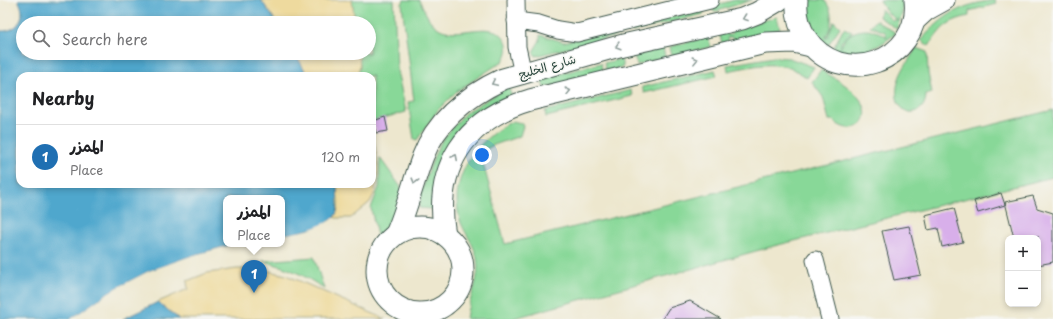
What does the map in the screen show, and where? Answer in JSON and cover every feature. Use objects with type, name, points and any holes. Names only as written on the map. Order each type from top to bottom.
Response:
[{"type":"main road","name":"شارع الخليج","points":[[396,234],[409,203],[424,155],[443,123],[456,109],[486,87],[503,79],[623,44],[742,19],[757,13],[779,0]]},
{"type":"main road","points":[[797,0],[798,21],[803,34],[811,46],[824,57],[837,63],[850,66],[864,66],[877,62],[890,56],[900,47],[908,36],[914,21],[915,0]]},
{"type":"main road","points":[[914,21],[926,10],[944,0]]},
{"type":"main road","points":[[445,235],[442,201],[444,184],[457,152],[468,137],[494,115],[517,104],[530,100],[765,43],[794,42],[811,46]]},
{"type":"main road","points":[[523,74],[530,100]]},
{"type":"main road","points":[[452,319],[456,294],[463,273],[462,262],[456,247],[445,235],[436,230],[416,227],[396,234],[385,244],[377,267],[378,279],[382,290],[389,300],[402,313],[430,312],[440,308],[456,294]]},
{"type":"street","points":[[516,0],[517,47],[523,74]]},
{"type":"street","points":[[516,21],[539,24],[558,30],[577,33],[710,0]]},
{"type":"street","points":[[815,260],[830,319]]},
{"type":"green space","points":[[352,0],[394,0],[397,70],[406,112],[376,120],[376,72],[358,72],[360,67],[360,60],[376,60],[376,16],[354,16]]},
{"type":"green space","points":[[404,0],[419,0],[429,20],[440,29],[457,32],[485,29],[493,30],[500,34],[506,41],[507,47],[503,61],[457,91],[438,110],[417,140],[414,139],[408,102],[414,101],[402,4]]},
{"type":"green space","points":[[735,0],[752,0],[714,12],[712,6]]},
{"type":"green space","points":[[809,0],[824,0],[830,9],[831,24],[825,38],[827,38],[834,21],[840,27],[828,45],[818,36],[812,26],[809,13]]},
{"type":"green space","points":[[880,0],[903,0],[902,14],[897,29],[879,17],[881,9],[892,20],[898,20],[888,12]]},
{"type":"green space","points":[[995,0],[996,4],[969,11],[969,16],[950,23],[942,29],[929,46],[921,40],[945,17],[954,12],[982,2]]},
{"type":"green space","points":[[702,9],[704,14],[631,32],[630,27]]},
{"type":"green space","points":[[777,17],[780,29],[733,41],[732,37],[727,38],[728,41],[722,43],[719,34],[726,32],[727,35],[732,34],[731,29]]},
{"type":"green space","points":[[876,20],[896,33],[881,44],[866,51],[851,52],[833,48],[844,28],[852,32],[841,42],[841,48],[848,36],[861,30],[875,31],[887,37],[885,32],[870,26]]},
{"type":"green space","points":[[615,30],[616,36],[536,56],[533,52],[540,40],[540,35],[564,42]]},
{"type":"green space","points":[[708,37],[711,47],[671,56],[669,47]]},
{"type":"green space","points":[[663,48],[665,57],[637,65],[634,56]]},
{"type":"green space","points":[[916,48],[927,52],[928,73],[932,93],[926,95],[924,104],[920,109],[914,112],[908,112],[898,103],[898,82],[903,69]]},
{"type":"green space","points":[[774,57],[789,58],[814,67],[807,78],[798,72],[779,65],[759,65],[728,71],[727,65]]},
{"type":"green space","points":[[621,59],[623,67],[606,71],[604,63]]},
{"type":"green space","points":[[601,63],[603,73],[544,88],[541,79]]},
{"type":"green space","points":[[715,70],[717,76],[644,93],[642,87]]},
{"type":"green space","points":[[821,70],[845,85],[856,94],[864,106],[866,113],[865,119],[862,123],[852,128],[845,128],[833,120],[829,120],[823,97],[812,82]]},
{"type":"green space","points":[[508,87],[512,96],[443,159],[433,192],[431,209],[419,208],[422,190],[434,156],[442,140],[465,113]]},
{"type":"green space","points":[[631,90],[632,96],[546,117],[545,111]]},
{"type":"green space","points":[[1053,110],[1053,177],[774,246],[511,319],[466,319],[476,282],[478,267],[476,254],[461,223],[457,207],[461,177],[476,150],[487,138],[513,121],[521,123],[523,126],[520,136],[494,145],[480,152],[505,244]]},
{"type":"green space","points":[[380,158],[403,190],[395,221],[378,241],[371,208],[379,187]]},
{"type":"green space","points":[[314,257],[324,289],[295,272],[263,261]]},
{"type":"sand","points":[[261,0],[352,0],[354,16],[272,16]]},
{"type":"sand","points":[[299,60],[360,60],[360,67],[358,72],[306,72]]},
{"type":"sand","points":[[376,153],[378,165],[376,186]]},
{"type":"sand","points":[[337,188],[375,188],[370,202],[351,218],[334,218],[338,209]]},
{"type":"sand","points":[[237,269],[264,270],[286,275],[385,319],[179,319],[158,302],[188,289],[187,281],[207,273]]},
{"type":"water","points":[[18,0],[261,0],[272,16],[21,16],[21,6]]},
{"type":"water","points":[[16,26],[16,60],[299,60],[306,72],[16,72],[16,188],[337,188],[337,212],[334,217],[321,226],[285,234],[285,195],[223,195],[223,247],[191,256],[149,271],[109,292],[71,319],[0,319],[0,31],[12,29]]},
{"type":"water","points":[[158,302],[179,319],[123,319]]},
{"type":"pier","points":[[336,218],[331,223],[308,232],[285,236],[285,234],[308,230]]},
{"type":"pier","points":[[227,247],[150,273],[110,294],[74,319],[71,319],[109,292],[149,271],[191,256]]},
{"type":"building","points":[[385,117],[388,131],[376,133],[376,120]]},
{"type":"building","points":[[1001,193],[1005,205],[978,213],[974,201]]},
{"type":"building","points":[[1033,196],[1037,208],[1053,213],[1053,262],[1041,264],[1041,235],[1013,235],[1005,202]]},
{"type":"building","points":[[954,208],[963,242],[942,247],[938,228],[928,230],[925,215]]},
{"type":"building","points":[[909,226],[921,275],[894,280],[882,231]]},
{"type":"building","points":[[690,301],[721,319],[662,319],[669,308]]},
{"type":"place","name":"الممزر","points":[[254,293]]}]
